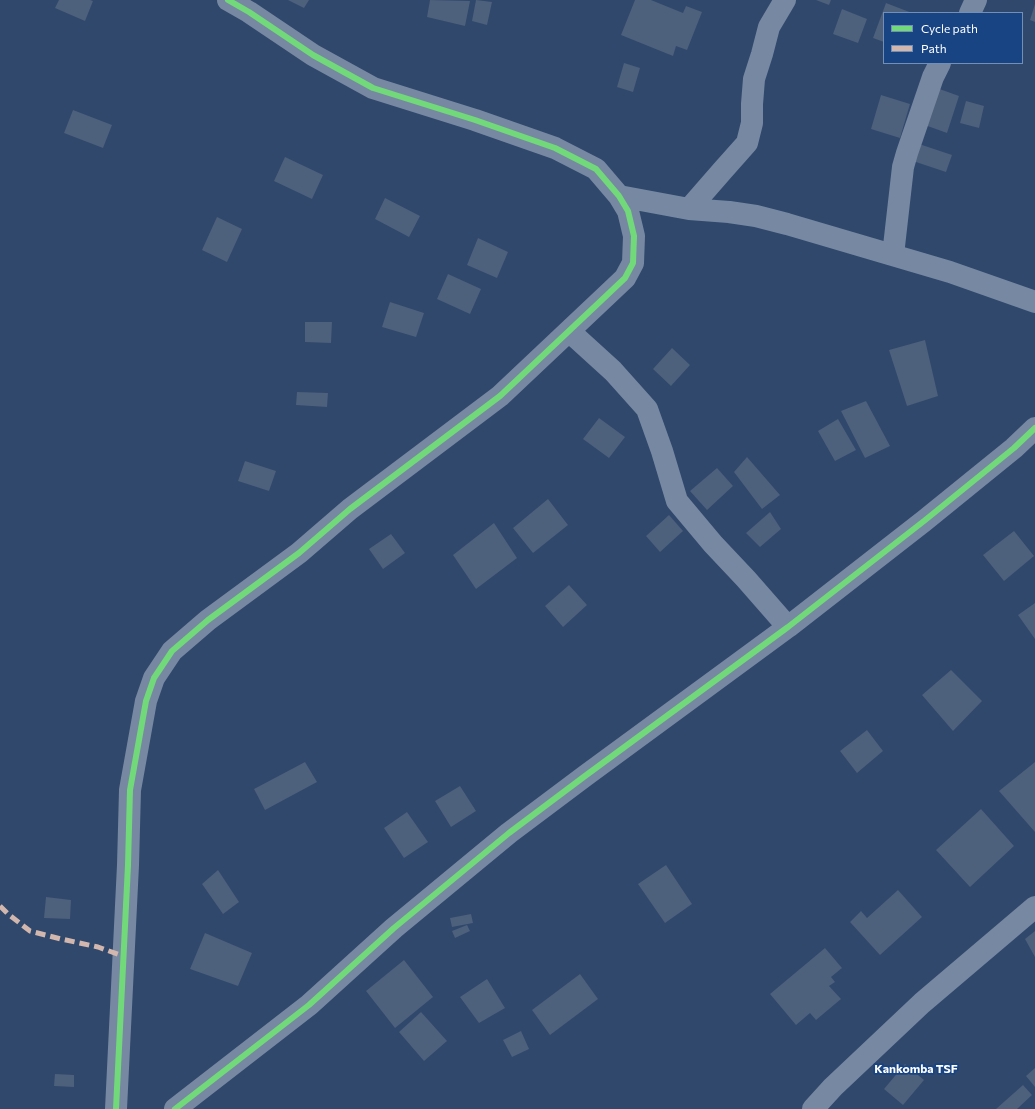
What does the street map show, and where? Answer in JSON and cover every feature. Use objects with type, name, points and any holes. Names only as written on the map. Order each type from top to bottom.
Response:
[{"type":"street","points":[[116,1109],[128,865],[130,790],[146,701],[154,678],[172,650],[208,620],[299,553],[350,509],[500,396],[625,278],[633,263],[634,236],[628,211],[619,196],[596,169],[555,148],[475,120],[373,88],[313,55],[249,12],[228,0]]},
{"type":"street","points":[[689,209],[747,144],[752,123],[754,79],[769,27],[785,0]]},
{"type":"street","points":[[970,12],[976,0]]},
{"type":"street","points":[[893,255],[903,167],[933,77],[940,64]]},
{"type":"street","points":[[619,196],[689,209],[756,216],[788,224],[950,272],[1035,302]]},
{"type":"street","points":[[570,331],[614,371],[646,409],[662,451],[677,501],[713,544],[788,627]]},
{"type":"street","points":[[175,1109],[309,1005],[394,928],[509,833],[788,627],[930,516],[1014,448],[1035,428]]},
{"type":"street","points":[[813,1109],[922,1003],[1035,907]]},
{"type":"building","points":[[59,0],[93,1],[85,21],[55,8]]},
{"type":"building","points":[[288,0],[309,0],[304,8]]},
{"type":"building","points":[[430,0],[470,1],[465,26],[427,17]]},
{"type":"building","points":[[476,0],[492,2],[487,25],[472,21]]},
{"type":"building","points":[[635,0],[651,0],[683,13],[686,6],[702,12],[687,50],[676,46],[673,56],[621,35]]},
{"type":"building","points":[[816,0],[831,0],[829,5]]},
{"type":"building","points":[[886,3],[909,12],[883,12],[883,42],[873,38]]},
{"type":"building","points":[[1035,4],[1035,22],[1030,20]]},
{"type":"building","points":[[842,9],[867,19],[858,43],[833,34]]},
{"type":"building","points":[[624,63],[640,68],[633,92],[617,87]]},
{"type":"building","points":[[934,87],[959,96],[947,133],[922,124]]},
{"type":"building","points":[[881,95],[910,104],[900,138],[871,129]]},
{"type":"building","points":[[966,101],[984,106],[979,128],[960,123]]},
{"type":"building","points":[[73,110],[112,125],[103,148],[64,133]]},
{"type":"building","points":[[916,143],[952,155],[946,172],[910,160]]},
{"type":"building","points":[[285,157],[323,175],[312,199],[274,181]]},
{"type":"building","points":[[385,198],[420,216],[409,237],[375,219]]},
{"type":"building","points":[[217,217],[242,229],[227,262],[202,250]]},
{"type":"building","points":[[478,238],[508,252],[497,278],[467,265]]},
{"type":"building","points":[[448,274],[481,289],[470,314],[437,299]]},
{"type":"building","points":[[390,302],[424,313],[416,337],[382,327]]},
{"type":"building","points":[[305,322],[332,322],[331,343],[305,342]]},
{"type":"building","points":[[925,340],[938,396],[907,406],[889,350]]},
{"type":"building","points":[[672,348],[690,365],[671,386],[653,369]]},
{"type":"building","points":[[297,392],[328,393],[327,407],[296,405]]},
{"type":"building","points":[[866,401],[890,446],[865,458],[841,411]]},
{"type":"building","points":[[599,418],[625,437],[609,458],[583,439]]},
{"type":"building","points":[[838,419],[856,450],[835,461],[818,431]]},
{"type":"building","points":[[747,457],[780,495],[762,509],[734,472]]},
{"type":"building","points":[[245,461],[276,471],[269,491],[238,481]]},
{"type":"building","points":[[717,468],[733,486],[707,510],[690,491]]},
{"type":"building","points":[[548,499],[568,525],[533,553],[513,528]]},
{"type":"building","points":[[770,512],[781,529],[760,547],[746,533]]},
{"type":"building","points":[[669,515],[683,531],[660,552],[646,536]]},
{"type":"building","points":[[494,523],[517,558],[476,589],[453,555]]},
{"type":"building","points":[[1014,531],[1034,556],[1004,581],[983,555]]},
{"type":"building","points":[[391,534],[405,553],[383,569],[369,549]]},
{"type":"building","points":[[569,585],[587,605],[563,627],[545,606]]},
{"type":"building","points":[[1035,603],[1035,639],[1018,615]]},
{"type":"building","points":[[951,670],[982,701],[953,731],[922,695]]},
{"type":"building","points":[[867,730],[883,751],[857,773],[840,751]]},
{"type":"building","points":[[305,762],[317,782],[265,810],[254,789]]},
{"type":"building","points":[[1035,762],[1035,832],[999,791]]},
{"type":"building","points":[[460,786],[476,811],[451,827],[435,801]]},
{"type":"building","points":[[981,809],[1014,846],[970,887],[936,850]]},
{"type":"building","points":[[407,812],[428,842],[404,858],[384,828]]},
{"type":"building","points":[[666,865],[692,904],[665,923],[638,884]]},
{"type":"building","points":[[218,870],[239,902],[223,914],[202,884]]},
{"type":"building","points":[[898,890],[922,917],[880,955],[850,922],[861,911],[867,918]]},
{"type":"building","points":[[46,897],[71,900],[70,919],[44,918]]},
{"type":"building","points":[[471,914],[473,923],[452,927],[450,918]]},
{"type":"building","points":[[467,925],[470,931],[455,938],[452,931]]},
{"type":"building","points":[[1035,931],[1035,957],[1025,939]]},
{"type":"building","points":[[205,933],[252,953],[238,986],[190,969]]},
{"type":"building","points":[[825,948],[842,968],[831,977],[835,982],[829,986],[841,999],[816,1020],[810,1013],[796,1025],[770,994]]},
{"type":"building","points":[[404,960],[433,997],[395,1028],[366,991]]},
{"type":"building","points":[[580,974],[598,999],[550,1035],[532,1010]]},
{"type":"building","points":[[487,979],[505,1008],[479,1023],[460,997]]},
{"type":"building","points":[[421,1012],[447,1041],[424,1061],[399,1032]]},
{"type":"building","points":[[521,1031],[529,1049],[512,1057],[503,1040]]},
{"type":"building","points":[[905,1064],[924,1080],[903,1105],[884,1089]]},
{"type":"building","points":[[1035,1068],[1035,1087],[1026,1076]]},
{"type":"building","points":[[55,1074],[74,1075],[74,1087],[54,1086]]},
{"type":"building","points":[[1023,1085],[1032,1095],[1017,1109],[996,1109]]},
{"type":"marked path","points":[[0,906],[30,931],[98,947],[123,956]]},
{"type":"cycle path","points":[[116,1109],[128,865],[130,790],[146,701],[154,678],[172,651],[208,620],[299,553],[350,509],[500,396],[625,278],[633,263],[634,236],[628,211],[619,196],[596,169],[555,148],[475,120],[373,88],[313,55],[249,12],[228,0]]},
{"type":"cycle path","points":[[175,1109],[309,1005],[394,928],[509,833],[788,627],[924,521],[1014,448],[1035,428]]},
{"type":"district","name":"Kankomba TSF","points":[[916,1069]]}]
